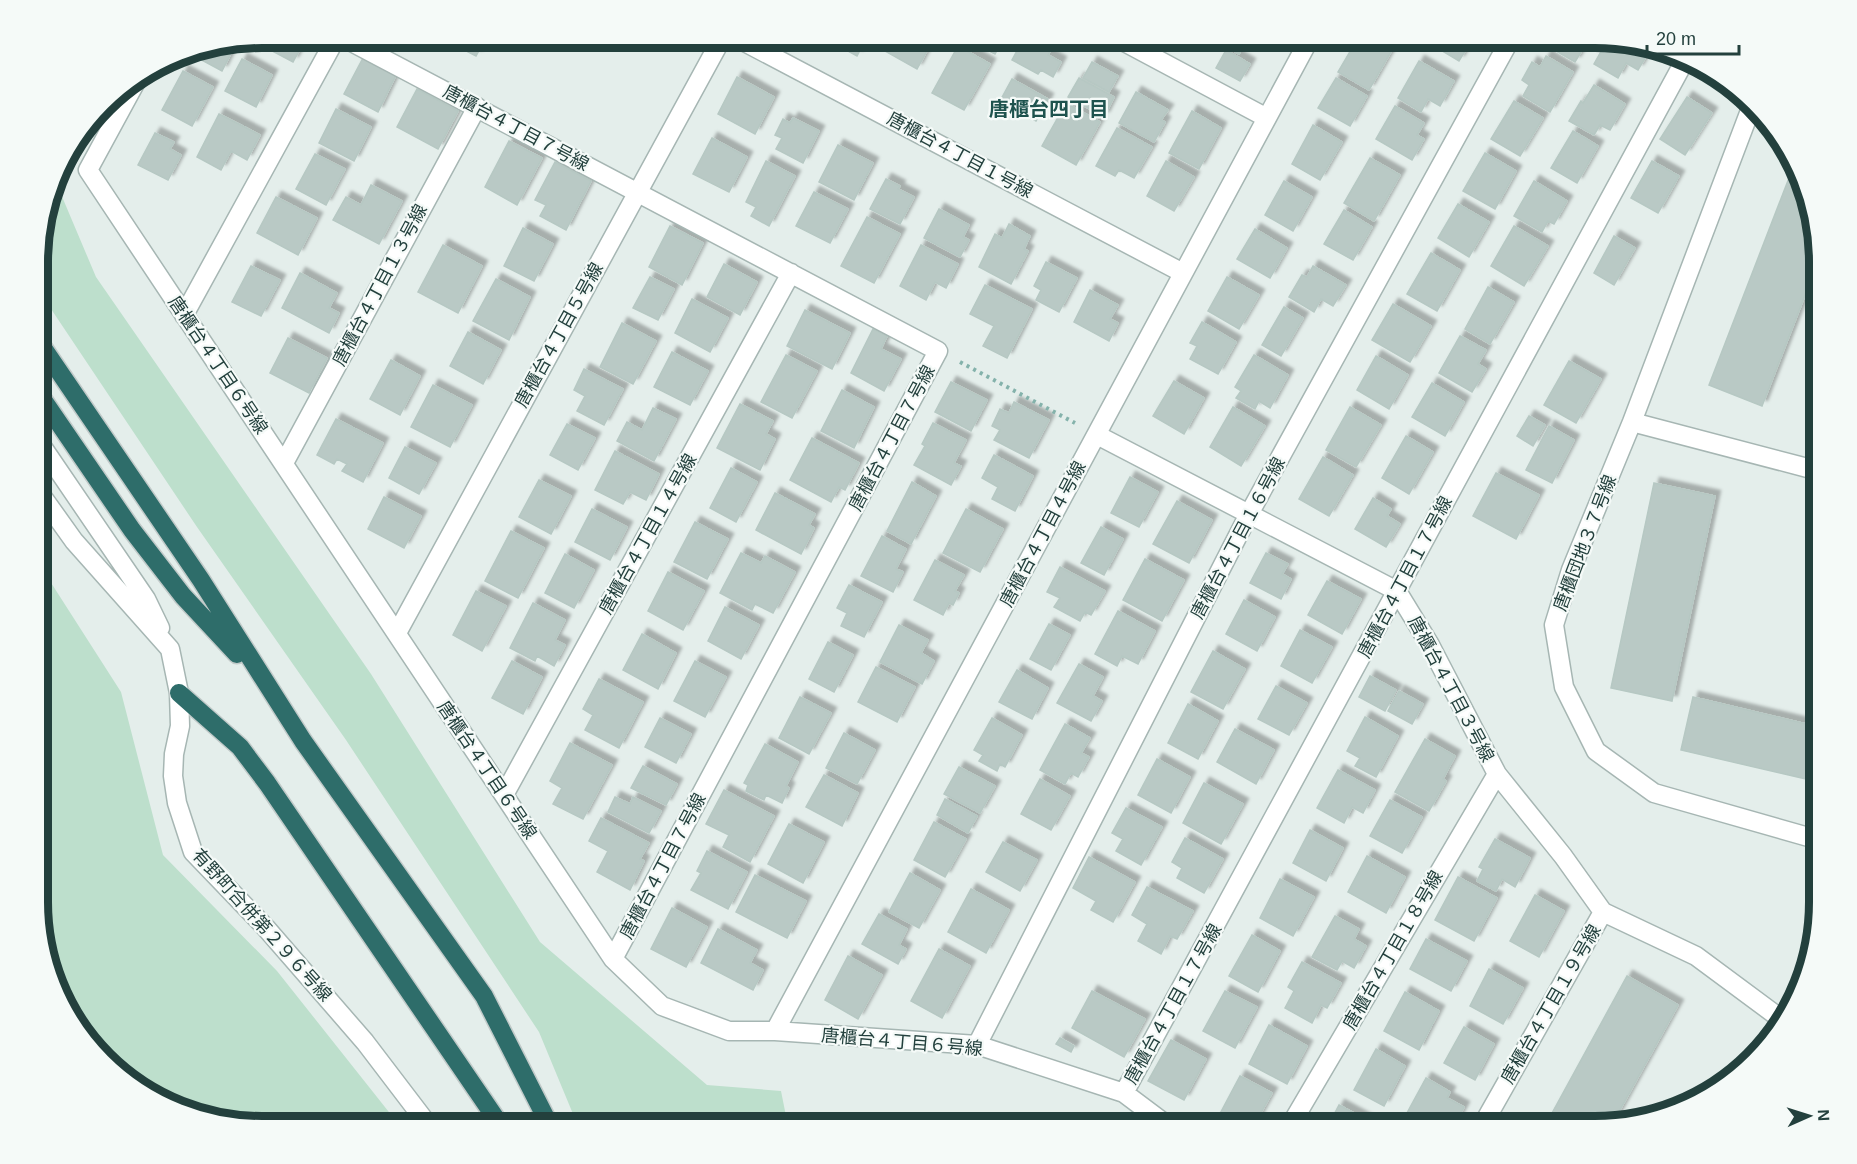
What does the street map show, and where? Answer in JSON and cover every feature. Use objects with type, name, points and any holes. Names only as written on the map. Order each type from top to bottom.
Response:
[{"type":"highway","points":[[48,355],[201,580],[303,741],[484,996],[545,1116]]},
{"type":"highway","points":[[48,407],[146,549],[183,596],[267,687]]},
{"type":"highway","points":[[179,693],[240,747],[267,783],[494,1116]]},
{"type":"street","points":[[184,315],[331,48]]},
{"type":"street","name":"唐櫃台４丁目７号線","points":[[363,48],[938,351],[613,959]]},
{"type":"street","name":"唐櫃台４丁目５号線","points":[[397,633],[717,48]]},
{"type":"street","name":"唐櫃台４丁目１号線","points":[[756,48],[1183,273]]},
{"type":"street","points":[[1136,48],[1267,118]]},
{"type":"street","name":"唐櫃台４丁目４号線","points":[[775,1031],[1305,48]]},
{"type":"street","name":"唐櫃台４丁目１６号線","points":[[976,1045],[1249,514],[1505,48]]},
{"type":"street","name":"唐櫃台４丁目１７号線","points":[[1124,1093],[1682,66]]},
{"type":"street","name":"唐櫃台４丁目６号線","points":[[129,94],[88,170],[613,959],[662,1006],[729,1031],[775,1031],[976,1045],[1124,1093],[1155,1116]]},
{"type":"street","name":"唐櫃台４丁目１３号線","points":[[284,464],[477,107]]},
{"type":"street","name":"唐櫃団地３７号線","points":[[1749,114],[1632,422],[1571,570],[1554,625],[1564,687],[1596,751],[1654,793],[1809,837]]},
{"type":"street","name":"唐櫃台４丁目１４号線","points":[[504,795],[791,273]]},
{"type":"street","points":[[1632,422],[1809,468]]},
{"type":"street","points":[[1096,435],[1397,591]]},
{"type":"street","name":"有野町合併第２９６号線","points":[[48,455],[146,599],[170,649],[179,693],[180,726],[174,754],[173,776],[177,804],[193,852],[266,928],[365,1041],[421,1116]]},
{"type":"street","points":[[48,505],[74,541],[170,649]]},
{"type":"street","name":"唐櫃台４丁目３号線","points":[[1397,591],[1431,645],[1497,774],[1563,856],[1603,912]]},
{"type":"street","name":"唐櫃台４丁目１８号線","points":[[1296,1116],[1497,774]]},
{"type":"street","points":[[1603,912],[1696,956],[1776,1015]]},
{"type":"street","name":"唐櫃台４丁目１９号線","points":[[1488,1116],[1603,912]]},
{"type":"path","points":[[938,351],[1096,435]]},
{"type":"green space","points":[[60,191],[96,277],[371,674],[540,942],[707,1085],[781,1091],[786,1116],[574,1116],[539,1032],[346,740],[197,527],[48,304],[48,248]]},
{"type":"green space","points":[[48,578],[121,692],[163,855],[277,971],[392,1116],[248,1116],[193,1105],[143,1080],[121,1063],[92,1032],[70,997],[55,958],[48,916]]},
{"type":"building","points":[[267,48],[301,48],[293,62]]},
{"type":"building","points":[[460,48],[480,48],[476,56]]},
{"type":"building","points":[[842,48],[861,48],[857,56]]},
{"type":"building","points":[[887,48],[929,48],[917,69],[885,51]]},
{"type":"building","points":[[957,48],[962,48],[990,64],[964,110],[932,93]]},
{"type":"building","points":[[983,48],[998,48],[995,54]]},
{"type":"building","points":[[1019,48],[1052,48],[1048,55],[1061,62],[1053,77],[1041,70],[1038,74],[1012,60]]},
{"type":"building","points":[[1228,48],[1242,48],[1239,54]]},
{"type":"building","points":[[1352,48],[1393,48],[1369,90],[1338,72]]},
{"type":"building","points":[[1437,48],[1467,48],[1459,61]]},
{"type":"building","points":[[1551,48],[1583,48],[1575,62]]},
{"type":"building","points":[[1603,48],[1647,54],[1638,70],[1626,63],[1618,78],[1594,64]]},
{"type":"building","points":[[233,50],[222,71],[197,58]]},
{"type":"building","points":[[1226,50],[1250,64],[1240,81],[1216,68]]},
{"type":"building","points":[[1546,56],[1573,72],[1550,112],[1523,96],[1529,85],[1522,80],[1532,62],[1540,67]]},
{"type":"building","points":[[363,58],[396,75],[378,112],[344,94]]},
{"type":"building","points":[[242,59],[272,75],[256,107],[225,91]]},
{"type":"building","points":[[1419,61],[1454,81],[1440,106],[1428,99],[1421,112],[1398,98]]},
{"type":"building","points":[[1092,62],[1118,76],[1109,92],[1083,78]]},
{"type":"building","points":[[183,71],[213,87],[192,126],[162,110]]},
{"type":"building","points":[[737,77],[774,97],[755,134],[718,114]]},
{"type":"building","points":[[1079,78],[1114,97],[1104,117],[1068,97]]},
{"type":"building","points":[[1336,78],[1367,96],[1350,126],[1318,108]]},
{"type":"building","points":[[1012,79],[1048,99],[1036,121],[1000,101]]},
{"type":"building","points":[[1594,85],[1625,104],[1610,130],[1600,125],[1594,135],[1569,121]]},
{"type":"building","points":[[417,89],[458,111],[438,149],[397,127]]},
{"type":"building","points":[[1136,92],[1168,110],[1161,120],[1165,122],[1154,142],[1119,123]]},
{"type":"building","points":[[1687,97],[1712,113],[1685,155],[1660,139]]},
{"type":"building","points":[[1514,101],[1543,118],[1520,156],[1491,139]]},
{"type":"building","points":[[1066,103],[1100,122],[1076,165],[1042,146]]},
{"type":"building","points":[[1395,106],[1424,123],[1417,135],[1424,139],[1412,160],[1376,139]]},
{"type":"building","points":[[336,109],[371,127],[354,161],[319,143]]},
{"type":"building","points":[[1192,111],[1221,128],[1199,169],[1169,153]]},
{"type":"building","points":[[219,114],[260,135],[247,160],[231,151],[221,170],[197,157]]},
{"type":"building","points":[[793,118],[819,131],[803,163],[776,149],[782,138],[775,135],[783,119],[790,123]]},
{"type":"building","points":[[1313,125],[1342,142],[1320,180],[1292,164]]},
{"type":"building","points":[[1117,128],[1152,147],[1134,178],[1119,170],[1115,176],[1096,166]]},
{"type":"building","points":[[1573,131],[1598,146],[1577,183],[1551,168]]},
{"type":"building","points":[[155,133],[174,142],[170,149],[181,155],[168,180],[138,165]]},
{"type":"building","points":[[712,138],[747,157],[729,192],[693,174]]},
{"type":"building","points":[[509,141],[542,158],[517,205],[485,187]]},
{"type":"building","points":[[838,145],[873,163],[854,200],[819,182]]},
{"type":"building","points":[[1485,153],[1516,171],[1495,209],[1463,191]]},
{"type":"building","points":[[315,154],[345,169],[326,205],[296,189]]},
{"type":"building","points":[[1370,158],[1400,175],[1374,221],[1344,203]]},
{"type":"building","points":[[766,161],[795,176],[769,226],[751,216],[756,207],[746,202]]},
{"type":"building","points":[[1166,161],[1194,177],[1174,211],[1147,196]]},
{"type":"building","points":[[1652,161],[1679,176],[1658,213],[1631,198]]},
{"type":"building","points":[[555,162],[591,181],[566,230],[540,216],[546,205],[535,200]]},
{"type":"building","points":[[1790,174],[1805,220],[1809,248],[1809,285],[1762,406],[1709,385]]},
{"type":"building","points":[[886,179],[900,186],[898,189],[914,197],[900,224],[870,209]]},
{"type":"building","points":[[1284,181],[1312,197],[1293,231],[1265,215]]},
{"type":"building","points":[[1534,181],[1567,201],[1554,224],[1548,221],[1542,232],[1514,216]]},
{"type":"building","points":[[371,185],[402,201],[379,244],[333,220],[346,197],[361,205]]},
{"type":"building","points":[[814,192],[848,209],[830,243],[796,226]]},
{"type":"building","points":[[276,197],[317,218],[298,255],[257,233]]},
{"type":"building","points":[[1458,204],[1489,222],[1469,257],[1438,238]]},
{"type":"building","points":[[939,209],[969,225],[963,237],[969,240],[960,257],[924,238]]},
{"type":"building","points":[[1344,210],[1372,227],[1353,260],[1324,244]]},
{"type":"building","points":[[867,217],[900,234],[874,283],[841,266]]},
{"type":"building","points":[[1009,224],[1030,236],[1024,249],[1028,251],[1011,284],[979,267],[995,234],[1002,238]]},
{"type":"building","points":[[670,226],[703,243],[682,285],[649,267]]},
{"type":"building","points":[[1514,226],[1548,246],[1524,286],[1491,266]]},
{"type":"building","points":[[523,228],[553,244],[534,281],[504,266]]},
{"type":"building","points":[[1255,229],[1287,248],[1270,278],[1237,259]]},
{"type":"building","points":[[1614,236],[1635,248],[1614,285],[1594,273]]},
{"type":"building","points":[[443,245],[482,266],[458,313],[418,292]]},
{"type":"building","points":[[921,245],[958,264],[946,288],[935,282],[926,300],[900,286]]},
{"type":"building","points":[[1431,253],[1460,270],[1437,311],[1407,294]]},
{"type":"building","points":[[1046,262],[1077,278],[1059,312],[1036,300],[1041,290],[1034,286]]},
{"type":"building","points":[[724,264],[757,282],[740,315],[707,297]]},
{"type":"building","points":[[251,266],[280,280],[261,316],[232,302]]},
{"type":"building","points":[[1313,266],[1346,285],[1333,306],[1321,299],[1314,312],[1289,297],[1302,275],[1307,277]]},
{"type":"building","points":[[300,273],[337,293],[329,308],[339,313],[329,333],[282,308]]},
{"type":"building","points":[[650,277],[674,289],[658,320],[633,308]]},
{"type":"building","points":[[1227,277],[1259,295],[1239,329],[1208,311]]},
{"type":"building","points":[[496,279],[530,297],[509,340],[473,321]]},
{"type":"building","points":[[985,285],[1032,309],[1007,358],[983,346],[994,326],[970,314]]},
{"type":"building","points":[[1488,287],[1514,302],[1490,344],[1465,329]]},
{"type":"building","points":[[1090,290],[1118,305],[1110,319],[1118,323],[1109,341],[1074,322]]},
{"type":"building","points":[[692,299],[728,318],[710,352],[675,333]]},
{"type":"building","points":[[1393,304],[1431,326],[1410,362],[1372,340]]},
{"type":"building","points":[[1284,307],[1303,318],[1281,356],[1262,345]]},
{"type":"building","points":[[805,310],[850,333],[832,369],[787,346]]},
{"type":"building","points":[[1202,322],[1236,342],[1218,374],[1190,359],[1197,346],[1190,343]]},
{"type":"building","points":[[622,323],[656,341],[633,384],[600,367]]},
{"type":"building","points":[[873,329],[887,336],[881,349],[901,359],[884,391],[851,373]]},
{"type":"building","points":[[468,332],[501,350],[483,384],[450,366]]},
{"type":"building","points":[[1460,336],[1486,350],[1478,364],[1486,369],[1472,392],[1439,373]]},
{"type":"building","points":[[288,338],[327,358],[309,393],[270,373]]},
{"type":"building","points":[[672,352],[708,371],[690,405],[654,387]]},
{"type":"building","points":[[786,355],[817,371],[792,418],[761,402]]},
{"type":"building","points":[[1254,355],[1288,375],[1270,408],[1259,401],[1255,409],[1236,398],[1241,391],[1235,387]]},
{"type":"building","points":[[1376,356],[1408,375],[1389,409],[1357,390]]},
{"type":"building","points":[[391,360],[420,376],[400,415],[370,399]]},
{"type":"building","points":[[1569,361],[1601,379],[1576,423],[1544,405]]},
{"type":"building","points":[[584,369],[623,389],[604,425],[577,411],[585,396],[574,390]]},
{"type":"building","points":[[1174,381],[1204,398],[1184,434],[1153,416]]},
{"type":"building","points":[[951,382],[987,400],[971,431],[935,412]]},
{"type":"building","points":[[1432,383],[1464,402],[1445,436],[1412,417]]},
{"type":"building","points":[[433,385],[472,405],[450,447],[411,427]]},
{"type":"building","points":[[842,390],[874,407],[854,448],[821,431]]},
{"type":"building","points":[[1014,402],[1049,420],[1029,458],[994,440],[1000,430],[992,426],[1000,409],[1009,413]]},
{"type":"building","points":[[740,404],[773,421],[766,434],[775,439],[760,470],[717,448]]},
{"type":"building","points":[[1233,407],[1265,426],[1241,466],[1210,447]]},
{"type":"building","points":[[1350,407],[1381,425],[1356,467],[1326,450]]},
{"type":"building","points":[[653,408],[676,419],[654,461],[617,441],[627,422],[642,430]]},
{"type":"building","points":[[1529,416],[1545,425],[1533,446],[1517,436]]},
{"type":"building","points":[[336,419],[383,443],[363,482],[342,471],[347,464],[337,459],[334,464],[317,455]]},
{"type":"building","points":[[933,423],[966,440],[954,463],[961,466],[951,485],[914,465],[925,446],[922,444]]},
{"type":"building","points":[[567,424],[595,438],[578,470],[550,455]]},
{"type":"building","points":[[1549,426],[1574,440],[1552,483],[1526,470]]},
{"type":"building","points":[[1406,436],[1433,452],[1409,494],[1382,478]]},
{"type":"building","points":[[812,438],[859,463],[845,490],[839,487],[831,502],[790,480]]},
{"type":"building","points":[[405,447],[436,463],[419,494],[389,478]]},
{"type":"building","points":[[615,451],[659,474],[646,500],[630,492],[623,504],[595,490]]},
{"type":"building","points":[[994,455],[1033,476],[1015,511],[992,499],[998,487],[982,478]]},
{"type":"building","points":[[1323,457],[1353,475],[1329,516],[1299,499]]},
{"type":"building","points":[[731,468],[757,482],[736,522],[710,508]]},
{"type":"building","points":[[1496,473],[1539,495],[1516,539],[1473,516]]},
{"type":"building","points":[[1130,477],[1158,492],[1139,527],[1111,513]]},
{"type":"building","points":[[539,480],[571,496],[551,534],[519,517]]},
{"type":"building","points":[[912,482],[936,496],[911,544],[887,531]]},
{"type":"building","points":[[1654,483],[1715,496],[1672,701],[1611,688]]},
{"type":"building","points":[[775,493],[815,514],[809,525],[814,528],[801,554],[756,530]]},
{"type":"building","points":[[384,497],[421,516],[404,548],[368,529]]},
{"type":"building","points":[[1373,498],[1391,509],[1387,516],[1400,524],[1386,547],[1355,529]]},
{"type":"building","points":[[1177,501],[1212,520],[1189,563],[1153,544]]},
{"type":"building","points":[[592,509],[627,527],[610,560],[575,542]]},
{"type":"building","points":[[966,509],[1003,529],[980,572],[943,553]]},
{"type":"building","points":[[695,522],[728,539],[707,579],[674,562]]},
{"type":"building","points":[[1101,527],[1123,539],[1104,575],[1081,563]]},
{"type":"building","points":[[511,531],[544,548],[518,598],[485,581]]},
{"type":"building","points":[[882,536],[906,549],[896,569],[903,572],[893,592],[861,576]]},
{"type":"building","points":[[741,553],[761,563],[765,556],[795,572],[773,613],[755,604],[752,610],[720,593]]},
{"type":"building","points":[[1266,553],[1288,564],[1282,574],[1291,579],[1281,599],[1250,583]]},
{"type":"building","points":[[565,554],[594,570],[574,608],[545,593]]},
{"type":"building","points":[[1145,559],[1184,580],[1162,621],[1123,600]]},
{"type":"building","points":[[935,560],[964,575],[955,591],[959,593],[953,605],[949,603],[943,615],[914,600]]},
{"type":"building","points":[[1060,567],[1105,591],[1091,615],[1085,612],[1080,621],[1054,607],[1060,598],[1047,592]]},
{"type":"building","points":[[668,572],[704,591],[683,630],[648,611]]},
{"type":"building","points":[[1327,581],[1361,599],[1342,634],[1308,615]]},
{"type":"building","points":[[849,585],[882,602],[864,637],[841,626],[847,613],[837,608]]},
{"type":"building","points":[[476,591],[506,606],[482,651],[453,635]]},
{"type":"building","points":[[1244,600],[1275,617],[1257,651],[1226,634]]},
{"type":"building","points":[[533,603],[565,620],[555,640],[565,645],[554,666],[537,656],[535,661],[510,648]]},
{"type":"building","points":[[725,607],[759,625],[741,659],[708,641]]},
{"type":"building","points":[[1118,611],[1155,631],[1138,664],[1122,656],[1117,666],[1095,654]]},
{"type":"building","points":[[1049,624],[1070,635],[1051,670],[1030,659]]},
{"type":"building","points":[[899,625],[928,640],[921,653],[934,661],[922,684],[880,662]]},
{"type":"building","points":[[1300,630],[1332,647],[1312,683],[1281,666]]},
{"type":"building","points":[[642,634],[676,653],[658,689],[623,670]]},
{"type":"building","points":[[828,642],[853,655],[834,692],[809,679]]},
{"type":"building","points":[[1213,651],[1245,669],[1223,709],[1191,692]]},
{"type":"building","points":[[512,661],[542,677],[523,714],[492,698]]},
{"type":"building","points":[[695,661],[726,677],[705,717],[674,701]]},
{"type":"building","points":[[1079,664],[1103,677],[1093,696],[1102,701],[1091,721],[1057,703]]},
{"type":"building","points":[[876,667],[915,687],[897,722],[858,702]]},
{"type":"building","points":[[1017,670],[1048,688],[1032,719],[999,702]]},
{"type":"building","points":[[1370,676],[1396,690],[1385,711],[1359,697]]},
{"type":"building","points":[[599,679],[643,702],[619,748],[585,730],[593,715],[583,709]]},
{"type":"building","points":[[1276,686],[1307,703],[1289,735],[1258,719]]},
{"type":"building","points":[[1399,691],[1423,704],[1412,724],[1388,711]]},
{"type":"building","points":[[800,697],[831,713],[809,754],[779,738]]},
{"type":"building","points":[[1693,697],[1809,725],[1809,780],[1681,750]]},
{"type":"building","points":[[1188,704],[1218,721],[1198,759],[1168,743]]},
{"type":"building","points":[[1365,717],[1398,736],[1376,777],[1355,766],[1360,758],[1347,751]]},
{"type":"building","points":[[660,718],[691,734],[676,763],[645,747]]},
{"type":"building","points":[[992,718],[1022,735],[1005,767],[1000,764],[997,771],[979,761],[983,755],[974,750]]},
{"type":"building","points":[[1065,724],[1090,738],[1081,753],[1089,757],[1078,777],[1071,773],[1065,784],[1040,770]]},
{"type":"building","points":[[1235,729],[1274,750],[1256,784],[1217,762]]},
{"type":"building","points":[[844,733],[875,750],[857,784],[826,768]]},
{"type":"building","points":[[1425,739],[1455,756],[1443,779],[1446,781],[1429,811],[1395,792]]},
{"type":"building","points":[[570,743],[612,765],[583,819],[553,804],[562,788],[550,781]]},
{"type":"building","points":[[765,744],[798,762],[786,786],[789,788],[782,803],[766,795],[764,800],[746,791],[748,785],[744,783]]},
{"type":"building","points":[[1157,759],[1190,777],[1171,813],[1138,795]]},
{"type":"building","points":[[643,766],[677,784],[666,805],[631,788]]},
{"type":"building","points":[[959,767],[995,786],[980,813],[944,794]]},
{"type":"building","points":[[1338,770],[1375,790],[1363,813],[1352,807],[1344,823],[1317,808]]},
{"type":"building","points":[[824,775],[858,793],[842,826],[806,807]]},
{"type":"building","points":[[1040,779],[1070,796],[1051,830],[1021,814]]},
{"type":"building","points":[[1204,783],[1243,804],[1221,844],[1183,823]]},
{"type":"building","points":[[724,790],[774,816],[750,862],[723,847],[729,835],[706,824]]},
{"type":"building","points":[[615,797],[630,804],[633,797],[661,811],[649,833],[608,812]]},
{"type":"building","points":[[945,799],[977,816],[968,833],[937,815]]},
{"type":"building","points":[[1390,800],[1422,817],[1402,853],[1370,836]]},
{"type":"building","points":[[1126,808],[1162,827],[1141,865],[1116,851],[1123,839],[1112,833]]},
{"type":"building","points":[[601,818],[649,843],[640,859],[644,861],[630,890],[597,872],[608,851],[589,841]]},
{"type":"building","points":[[934,822],[966,839],[945,877],[914,860]]},
{"type":"building","points":[[789,824],[824,842],[803,883],[768,864]]},
{"type":"building","points":[[1310,830],[1343,848],[1326,881],[1293,863]]},
{"type":"building","points":[[1185,838],[1223,859],[1204,893],[1177,878],[1182,868],[1172,862]]},
{"type":"building","points":[[1495,839],[1530,858],[1515,887],[1502,879],[1496,891],[1477,881],[1483,869],[1479,867]]},
{"type":"building","points":[[1003,842],[1037,860],[1020,891],[986,872]]},
{"type":"building","points":[[707,851],[747,872],[728,909],[691,890],[701,873],[697,871]]},
{"type":"building","points":[[1367,856],[1405,877],[1386,913],[1348,892]]},
{"type":"building","points":[[1089,857],[1135,882],[1113,922],[1091,910],[1096,901],[1073,888]]},
{"type":"building","points":[[910,873],[940,890],[919,928],[889,912]]},
{"type":"building","points":[[755,875],[806,901],[787,938],[736,912]]},
{"type":"building","points":[[1458,877],[1497,898],[1474,941],[1435,920]]},
{"type":"building","points":[[1280,879],[1314,897],[1293,936],[1260,918]]},
{"type":"building","points":[[1147,887],[1193,911],[1177,939],[1170,936],[1161,954],[1138,941],[1147,924],[1132,915]]},
{"type":"building","points":[[971,889],[1009,910],[986,953],[948,932]]},
{"type":"building","points":[[1535,895],[1564,911],[1539,957],[1510,941]]},
{"type":"building","points":[[672,908],[707,927],[686,967],[651,949]]},
{"type":"building","points":[[879,914],[907,929],[899,945],[906,949],[898,964],[862,944]]},
{"type":"building","points":[[1335,916],[1359,929],[1354,939],[1366,946],[1354,968],[1342,961],[1337,970],[1312,957]]},
{"type":"building","points":[[718,929],[757,950],[750,963],[763,970],[753,990],[701,963]]},
{"type":"building","points":[[1252,935],[1280,951],[1258,992],[1229,976]]},
{"type":"building","points":[[1426,939],[1467,961],[1451,991],[1410,969]]},
{"type":"building","points":[[939,949],[970,966],[942,1018],[911,1001]]},
{"type":"building","points":[[848,956],[882,975],[858,1019],[825,1000]]},
{"type":"building","points":[[1302,962],[1341,983],[1327,1008],[1321,1005],[1312,1023],[1285,1008],[1294,991],[1288,987]]},
{"type":"building","points":[[1489,969],[1523,988],[1503,1024],[1470,1006]]},
{"type":"building","points":[[1627,976],[1678,1005],[1617,1115],[1550,1116]]},
{"type":"building","points":[[1092,991],[1145,1019],[1124,1057],[1072,1028]]},
{"type":"building","points":[[1225,991],[1257,1007],[1235,1048],[1203,1031]]},
{"type":"building","points":[[1405,992],[1439,1011],[1419,1050],[1384,1031]]},
{"type":"building","points":[[1269,1025],[1307,1046],[1287,1084],[1249,1064]]},
{"type":"building","points":[[1464,1027],[1494,1044],[1475,1080],[1444,1063]]},
{"type":"building","points":[[1060,1038],[1074,1046],[1071,1052],[1056,1044]]},
{"type":"building","points":[[1171,1040],[1206,1059],[1184,1100],[1148,1081]]},
{"type":"building","points":[[1376,1049],[1405,1066],[1384,1106],[1354,1090]]},
{"type":"building","points":[[1240,1076],[1272,1093],[1259,1116],[1219,1116]]},
{"type":"building","points":[[1426,1078],[1450,1092],[1447,1098],[1464,1107],[1459,1116],[1413,1116],[1407,1113]]},
{"type":"building","points":[[1339,1105],[1359,1116],[1333,1116]]},
{"type":"district","name":"唐櫃台四丁目","points":[[1049,109]]}]
